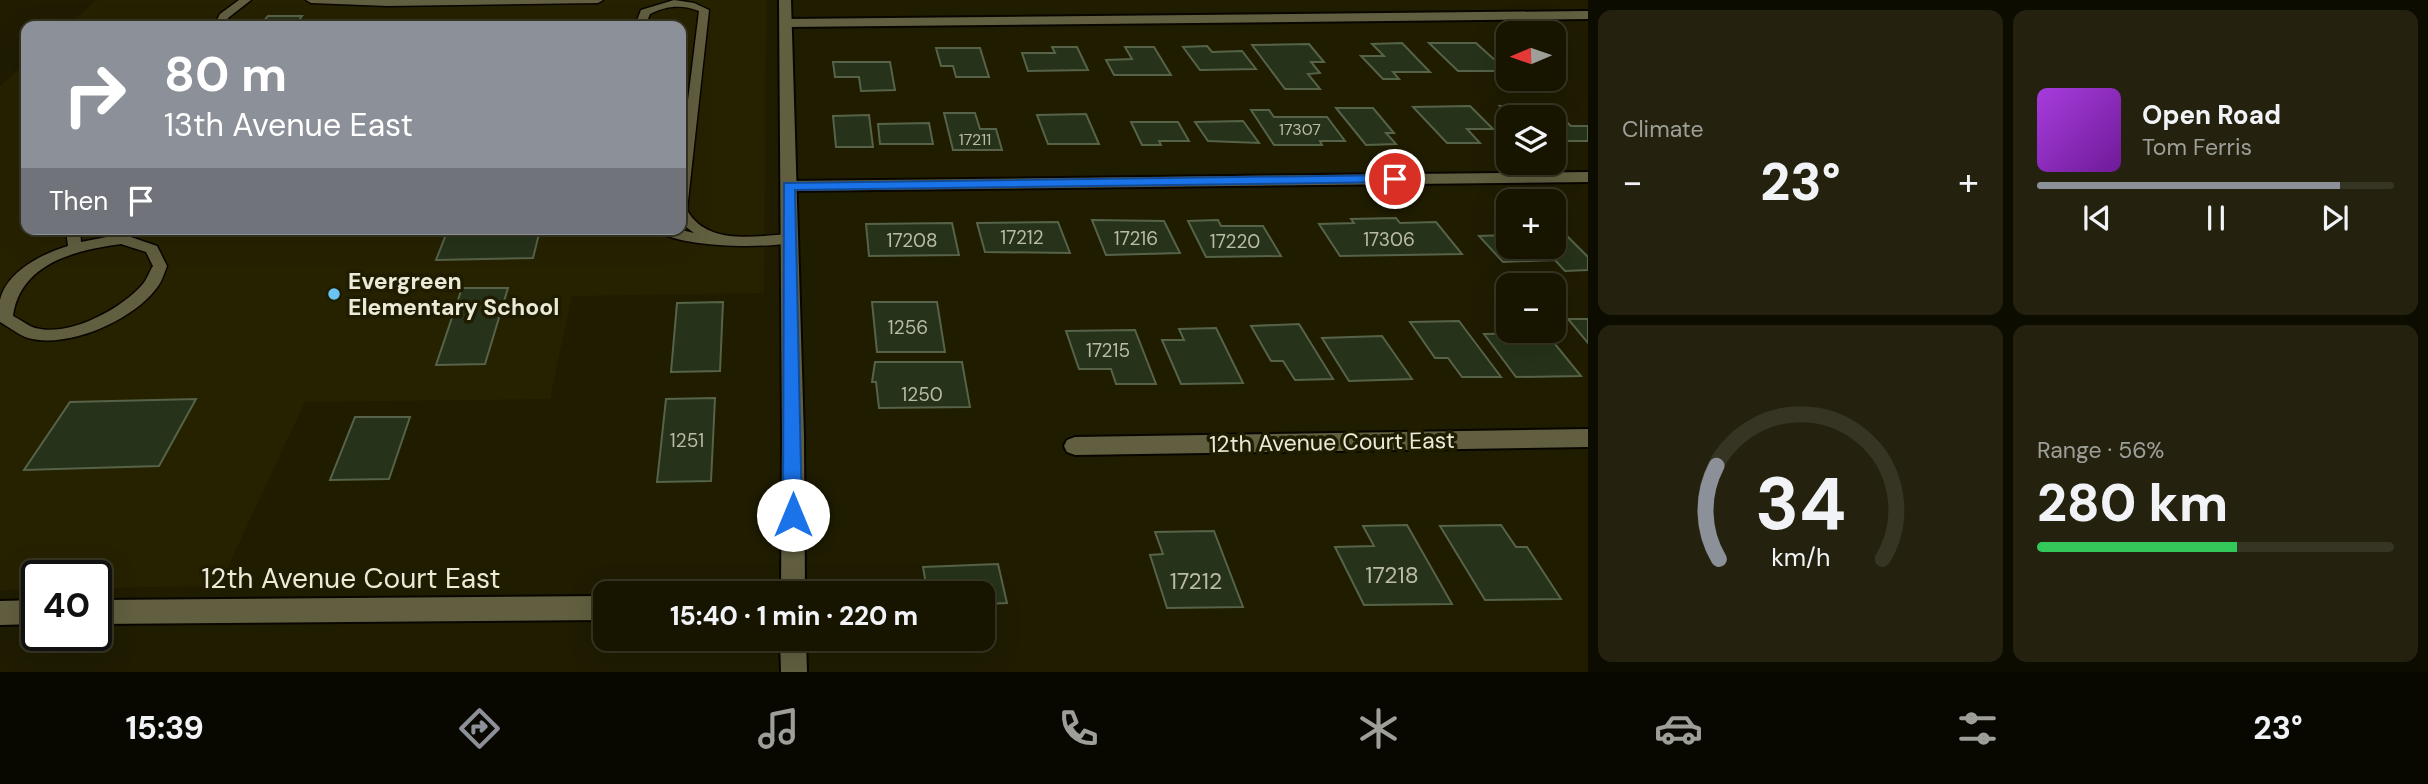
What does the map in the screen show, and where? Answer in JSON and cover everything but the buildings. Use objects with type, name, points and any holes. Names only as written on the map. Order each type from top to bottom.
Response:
[{"type":"street","points":[[785,0],[793,581]]},
{"type":"street","points":[[785,23],[1588,15]]},
{"type":"street","points":[[789,186],[1588,177]]},
{"type":"street","name":"12th Avenue Court East","points":[[1075,446],[1588,438]]},
{"type":"street","name":"12th Avenue Court East","points":[[112,612],[593,608]]},
{"type":"street","points":[[0,613],[21,612]]},
{"type":"street","points":[[793,651],[794,672]]},
{"type":"lane","points":[[222,21],[246,0]]},
{"type":"lane","points":[[311,0],[388,3],[598,0]]},
{"type":"lane","points":[[642,21],[645,12],[660,4],[682,2],[704,10],[686,167]]},
{"type":"lane","points":[[686,220],[688,224],[718,241]]},
{"type":"lane","points":[[74,235],[75,248]]},
{"type":"lane","points":[[681,235],[718,241],[790,239]]},
{"type":"lane","points":[[111,240],[141,242],[155,248],[162,259],[161,273],[135,304],[112,318],[86,328],[58,334],[34,335],[15,329],[5,318],[5,304],[13,288],[29,272],[51,258],[75,248],[111,240]]},
{"type":"shaded area","name":"Evergreen Elementary School","points":[[97,0],[766,0],[764,293],[572,296],[550,399],[305,402],[219,586],[112,588],[112,560],[21,560],[21,589],[0,590],[0,86],[21,67],[21,235],[686,235],[686,21],[73,21]]},
{"type":"place","name":"Evergreen Elementary School","points":[[334,294]]},
{"type":"route","points":[[793,515],[789,186],[1395,179]]}]
